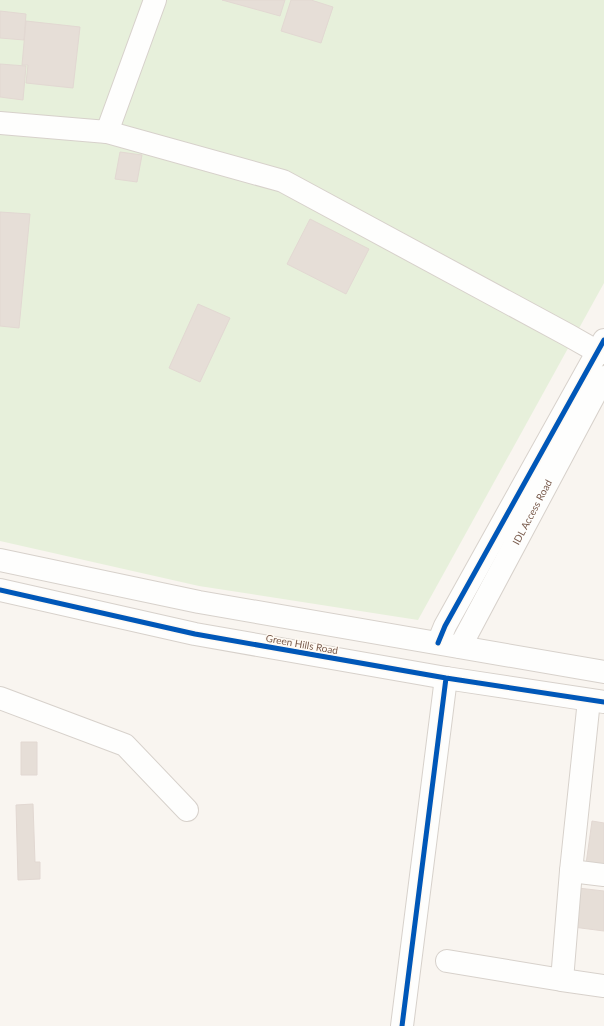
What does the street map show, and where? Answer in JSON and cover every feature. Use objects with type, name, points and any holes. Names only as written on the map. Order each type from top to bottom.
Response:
[{"type":"street","points":[[107,132],[155,0]]},
{"type":"street","points":[[0,123],[107,132],[284,181],[602,348],[445,626],[438,642]]},
{"type":"street","name":"IDL Access Road","points":[[460,646],[604,377]]},
{"type":"street","points":[[0,560],[199,602],[438,642],[604,672]]},
{"type":"street","name":"Green Hills Road","points":[[1,596],[195,634],[446,678],[597,701]]},
{"type":"street","points":[[402,1026],[446,678]]},
{"type":"street","points":[[0,698],[124,745],[188,810]]},
{"type":"street","points":[[562,980],[571,871],[597,701]]},
{"type":"street","points":[[571,871],[604,875]]},
{"type":"street","points":[[447,961],[604,986]]},
{"type":"green space","points":[[0,0],[604,0],[604,283],[418,620],[199,586],[0,541]]},
{"type":"building","points":[[222,0],[285,0],[280,16]]},
{"type":"building","points":[[291,0],[311,0],[333,7],[321,43],[281,31]]},
{"type":"building","points":[[0,11],[26,14],[24,40],[0,38]]},
{"type":"building","points":[[26,21],[80,27],[73,88],[26,83],[28,65],[22,65]]},
{"type":"building","points":[[0,64],[26,66],[23,100],[0,97]]},
{"type":"building","points":[[120,152],[142,155],[137,182],[115,179]]},
{"type":"building","points":[[0,212],[30,214],[19,328],[0,326]]},
{"type":"building","points":[[310,219],[369,249],[346,294],[287,264]]},
{"type":"building","points":[[198,304],[230,318],[200,382],[169,368]]},
{"type":"building","points":[[21,742],[37,742],[37,775],[21,775]]},
{"type":"building","points":[[33,804],[35,862],[40,862],[40,879],[18,880],[16,805]]},
{"type":"building","points":[[592,821],[604,823],[604,866],[586,864]]},
{"type":"building","points":[[578,888],[604,891],[604,931],[573,927]]},
{"type":"cycle path","points":[[438,643],[445,626],[604,340]]},
{"type":"cycle path","points":[[0,590],[195,634],[446,678],[604,702]]},
{"type":"cycle path","points":[[402,1026],[446,678]]}]
